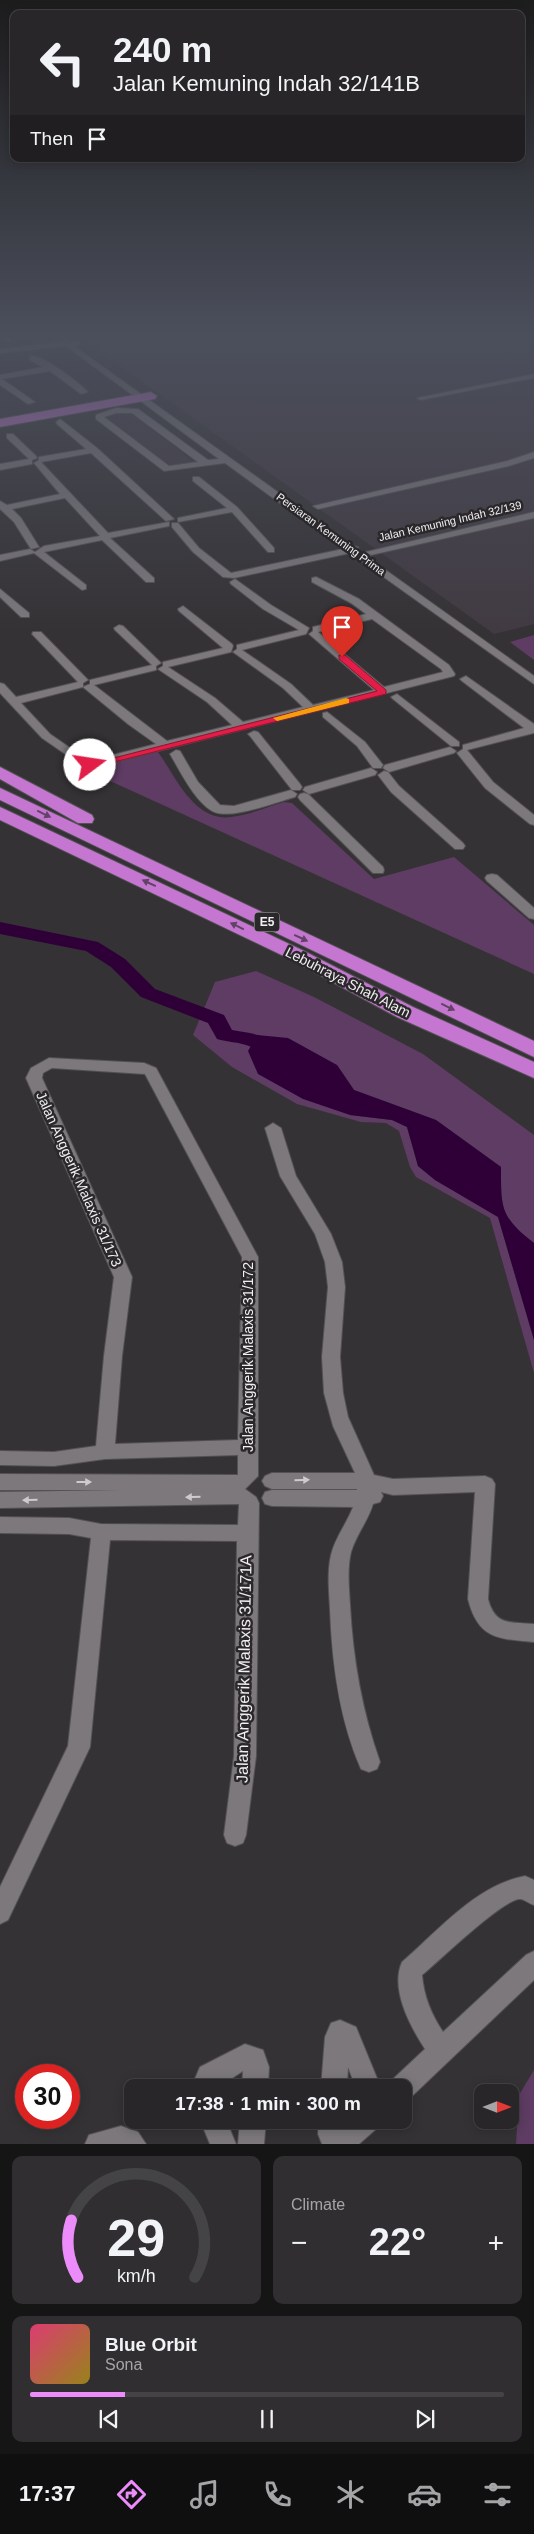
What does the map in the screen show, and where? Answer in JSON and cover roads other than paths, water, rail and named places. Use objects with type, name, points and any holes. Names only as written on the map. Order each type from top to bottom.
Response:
[{"type":"highway","points":[[0,772],[227,896],[258,917]]},
{"type":"highway","name":"Lebuhraya Shah Alam","points":[[0,793],[534,1050]]},
{"type":"highway","name":"Lebuhraya Shah Alam","points":[[1,814],[280,946],[405,1012],[534,1071]]},
{"type":"highway","points":[[405,1012],[457,1045],[534,1084]]},
{"type":"street","points":[[72,432],[94,450],[128,484],[173,522],[196,550],[234,578],[267,607],[303,630]]},
{"type":"street","points":[[119,432],[168,469],[228,460]]},
{"type":"street","points":[[164,432],[206,463]]},
{"type":"street","name":"Persiaran Kemuning Prima","points":[[192,432],[350,548],[372,557],[534,681]]},
{"type":"street","name":"Persiaran Kemuning Prima","points":[[196,432],[534,671]]},
{"type":"street","points":[[10,436],[67,496],[93,520],[105,536],[150,580]]},
{"type":"street","points":[[0,467],[94,450]]},
{"type":"street","points":[[318,506],[509,463],[534,454]]},
{"type":"street","points":[[196,479],[234,509],[272,550]]},
{"type":"street","points":[[2,505],[67,496]]},
{"type":"street","points":[[2,505],[18,520],[37,550],[82,587]]},
{"type":"street","points":[[0,558],[234,509]]},
{"type":"street","name":"Jalan Kemuning Indah 32/139","points":[[372,557],[534,515]]},
{"type":"street","points":[[334,555],[341,543],[336,538]]},
{"type":"street","points":[[234,578],[334,555],[350,548]]},
{"type":"street","points":[[334,555],[361,559],[372,557]]},
{"type":"street","points":[[0,686],[46,736],[87,765],[448,676],[450,672],[355,601],[316,580]]},
{"type":"street","points":[[0,592],[25,616]]},
{"type":"street","points":[[183,609],[234,649],[287,686],[312,710]]},
{"type":"street","points":[[14,701],[234,649],[303,630],[316,631],[374,615]]},
{"type":"street","points":[[119,628],[159,666],[211,700],[241,727]]},
{"type":"street","points":[[316,631],[383,692]]},
{"type":"street","points":[[38,634],[86,683],[125,717],[154,735],[165,746]]},
{"type":"street","points":[[466,679],[533,729]]},
{"type":"street","points":[[398,697],[459,749],[489,785],[534,821]]},
{"type":"street","points":[[327,715],[361,744],[395,789],[459,846]]},
{"type":"street","points":[[176,754],[193,784],[216,808],[234,810],[533,729]]},
{"type":"street","points":[[254,734],[300,792],[378,870]]},
{"type":"street","points":[[492,878],[534,915]]},
{"type":"street","name":"Jalan Anggerik Malaxis 31/172","points":[[49,1063],[144,1068],[151,1071],[157,1079],[250,1257],[245,1490]]},
{"type":"street","name":"Jalan Anggerik Malaxis 31/173","points":[[49,1063],[36,1071],[34,1078],[123,1276],[113,1356],[105,1452]]},
{"type":"street","points":[[273,1128],[276,1148],[285,1170],[331,1250],[338,1289],[331,1352],[336,1409],[365,1490],[362,1511],[341,1553],[339,1580],[341,1650],[358,1733],[369,1762]]},
{"type":"street","points":[[0,1458],[54,1459],[105,1452],[247,1447]]},
{"type":"street","points":[[0,1500],[245,1490],[262,1475],[272,1489]]},
{"type":"street","points":[[0,1482],[245,1490],[262,1504],[272,1489]]},
{"type":"street","points":[[272,1489],[365,1490],[485,1484],[478,1599],[481,1615],[488,1624],[502,1630],[534,1633]]},
{"type":"street","name":"Jalan Anggerik Malaxis 31/171A","points":[[235,1835],[245,1756],[247,1533],[245,1490]]},
{"type":"street","points":[[0,1525],[69,1526],[101,1532],[247,1533]]},
{"type":"street","points":[[0,1912],[79,1747],[101,1532]]},
{"type":"street","points":[[441,2051],[419,2018],[411,1994],[410,1970],[480,1911],[512,1889],[526,1887],[534,1894]]},
{"type":"street","points":[[411,2079],[534,1963]]},
{"type":"street","points":[[335,2079],[337,2037],[340,2032],[347,2036],[365,2079]]},
{"type":"street","points":[[207,2079],[208,2076],[245,2056],[254,2059],[255,2079]]},
{"type":"street","points":[[217,2129],[223,2144]]},
{"type":"street","points":[[251,2144],[252,2129]]},
{"type":"street","points":[[331,2129],[331,2134],[338,2144],[356,2129]]},
{"type":"street","points":[[98,2144],[122,2137],[128,2139],[133,2144]]},
{"type":"waterway","points":[[0,928],[91,946],[118,963],[148,993],[217,1019],[224,1035],[254,1040],[278,1055]]}]
